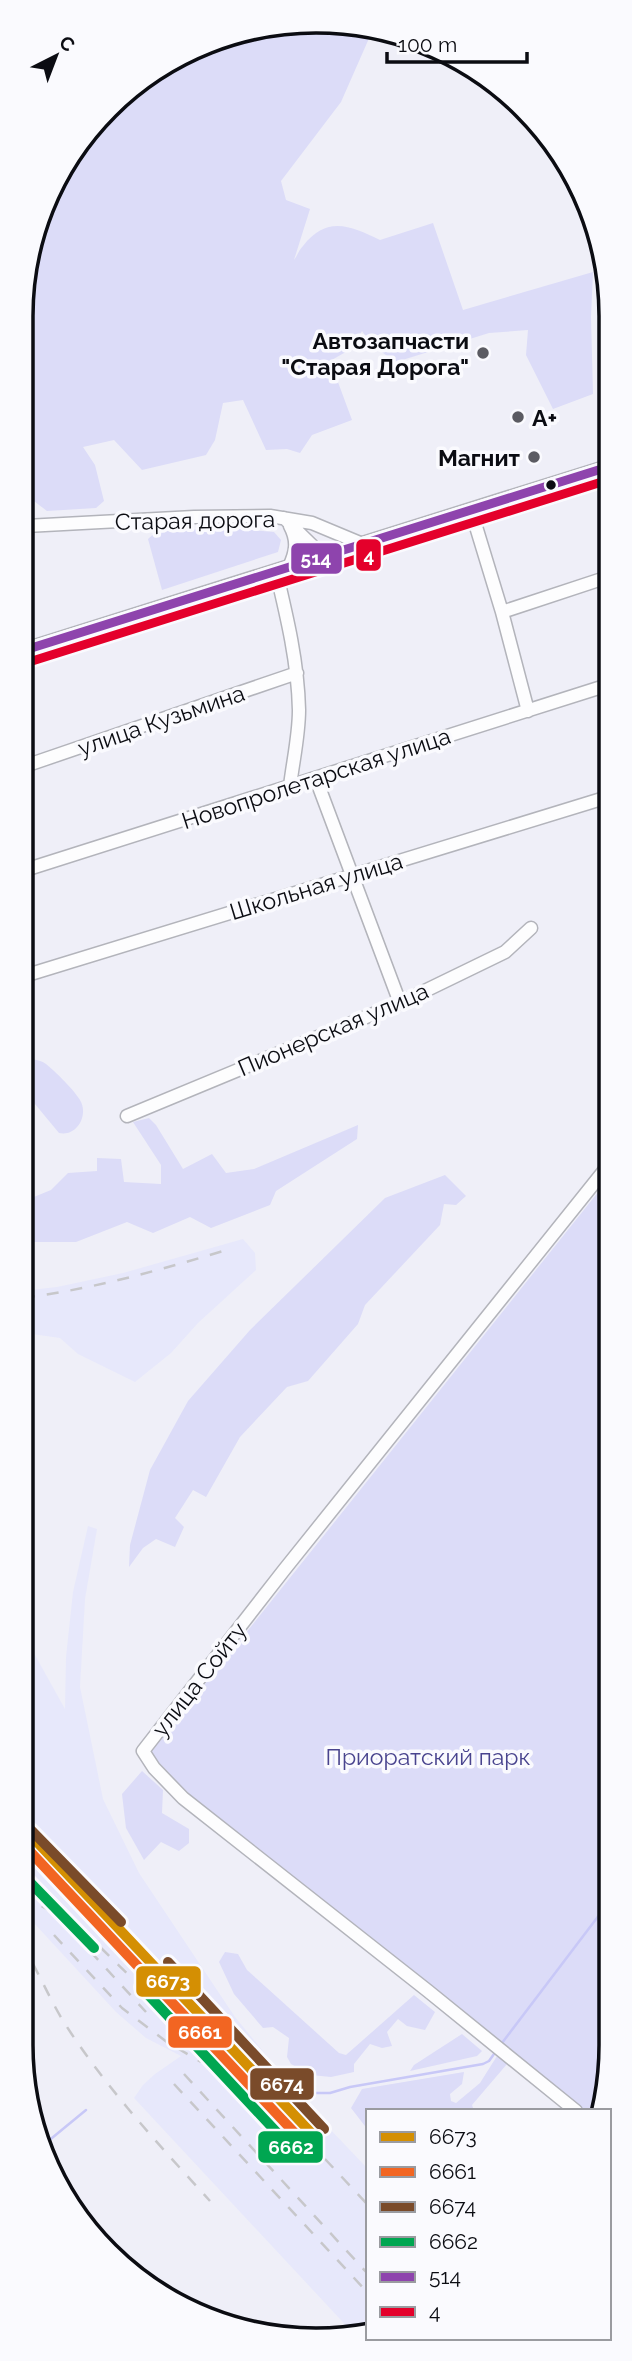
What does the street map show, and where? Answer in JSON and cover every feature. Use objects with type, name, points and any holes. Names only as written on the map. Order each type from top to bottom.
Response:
[{"type":"main road","points":[[33,647],[599,470]]},
{"type":"street","points":[[473,509],[528,711]]},
{"type":"street","name":"Старая дорога","points":[[33,526],[235,515],[312,523],[360,543]]},
{"type":"street","points":[[284,518],[323,556]]},
{"type":"street","points":[[284,518],[295,536],[296,547],[283,569],[297,673],[299,714],[290,786]]},
{"type":"street","points":[[312,523],[319,533],[323,556]]},
{"type":"street","points":[[502,612],[599,581]]},
{"type":"street","name":"улица Кузьмина","points":[[33,763],[297,673]]},
{"type":"street","name":"Новопролетарская улица","points":[[33,867],[599,688]]},
{"type":"street","points":[[316,779],[400,1003]]},
{"type":"street","name":"Школьная улица","points":[[33,973],[599,800]]},
{"type":"street","name":"Пионерская улица","points":[[127,1116],[400,1003],[505,952],[531,928]]},
{"type":"street","name":"улица Сойту","points":[[573,2109],[183,1798],[154,1769],[144,1751],[284,1570],[599,1177]]},
{"type":"shaded area","points":[[243,1239],[255,1253],[256,1270],[198,1323],[171,1353],[135,1382],[78,1354],[60,1338],[33,1334],[33,1290],[123,1273]]},
{"type":"shaded area","points":[[88,1526],[97,1529],[85,1599],[80,1687],[103,1799],[139,1873],[235,2017],[307,2105],[366,2167],[366,2323],[346,2326],[134,2098],[155,2074],[181,2056],[146,2038],[116,2012],[33,1922],[33,1653],[65,1709],[66,1657],[73,1592]]},
{"type":"green space","points":[[316,33],[369,39],[341,102],[281,181],[286,200],[310,209],[294,260],[312,236],[330,227],[349,228],[380,240],[433,223],[463,310],[593,272],[593,394],[553,409],[526,355],[528,330],[489,333],[396,362],[373,346],[362,331],[351,349],[323,365],[332,366],[352,420],[312,435],[300,453],[287,449],[266,450],[243,400],[223,403],[215,440],[206,455],[142,470],[114,440],[83,447],[95,465],[104,501],[96,508],[47,511],[33,500],[33,316],[36,279],[48,225],[71,175],[103,130],[144,92],[191,62],[225,48],[279,36]]},
{"type":"green space","points":[[230,528],[274,532],[281,540],[278,552],[162,590],[148,539],[157,531]]},
{"type":"green space","points":[[33,1060],[50,1067],[80,1100],[83,1112],[80,1124],[71,1132],[59,1133],[33,1102]]},
{"type":"green space","points":[[149,1118],[183,1169],[212,1154],[226,1173],[254,1169],[358,1125],[357,1139],[276,1191],[270,1205],[211,1228],[190,1217],[153,1233],[127,1222],[76,1242],[33,1242],[33,1197],[51,1190],[68,1173],[97,1171],[97,1158],[121,1159],[124,1182],[161,1184],[161,1165],[133,1122]]},
{"type":"green space","points":[[445,1175],[466,1196],[456,1205],[444,1204],[440,1225],[365,1305],[358,1324],[308,1381],[287,1387],[240,1437],[206,1497],[193,1490],[175,1518],[184,1527],[175,1547],[156,1539],[143,1548],[129,1567],[130,1545],[150,1470],[188,1401],[250,1330],[385,1198]]},
{"type":"green space","name":"Приоратский парк","points":[[599,1191],[599,2045],[591,2109],[580,2109],[198,1804],[150,1753]]},
{"type":"green space","points":[[142,1771],[163,1790],[162,1813],[189,1829],[189,1843],[179,1851],[161,1842],[144,1860],[126,1828],[122,1794]]},
{"type":"green space","points":[[225,1952],[238,1954],[247,1970],[339,2053],[346,2055],[414,1995],[435,2012],[425,2030],[407,2026],[398,2019],[387,2032],[392,2046],[382,2048],[370,2044],[354,2064],[354,2072],[331,2077],[311,2075],[291,2064],[287,2057],[289,2038],[273,2027],[263,2028],[234,1994],[219,1962]]},
{"type":"green space","points":[[462,2034],[482,2051],[477,2056],[410,2071],[414,2065]]},
{"type":"green space","points":[[497,2056],[507,2064],[472,2105],[473,2109],[366,2109],[366,2127],[351,2108],[362,2089],[464,2072],[462,2084],[450,2094],[451,2101],[456,2103],[480,2083]]},
{"type":"waterway","points":[[502,2043],[599,1915]]},
{"type":"waterway","points":[[301,2098],[313,2093],[330,2093],[350,2087],[483,2064],[494,2054]]},
{"type":"waterway","points":[[50,2140],[86,2110]]},
{"type":"railway","points":[[33,1296],[124,1279],[223,1251]]},
{"type":"railway","points":[[33,1883],[63,1912]]},
{"type":"railway","points":[[33,1901],[99,1946],[144,1990],[206,2059],[272,2115]]},
{"type":"railway","points":[[112,1931],[366,2203]]},
{"type":"railway","points":[[54,1935],[122,2008],[167,2042],[201,2062]]},
{"type":"railway","points":[[90,1951],[146,2012]]},
{"type":"railway","points":[[33,1964],[61,2017],[100,2073],[135,2117],[210,2201]]},
{"type":"railway","points":[[184,2074],[366,2272]]},
{"type":"railway","points":[[174,2084],[366,2291]]},
{"type":"transit line","name":"514","points":[[33,647],[599,470]]},
{"type":"transit line","name":"4","points":[[33,661],[599,483]]},
{"type":"transit line","name":"6674","points":[[33,1832],[121,1922]]},
{"type":"transit line","name":"6673","points":[[33,1838],[315,2137]]},
{"type":"transit line","name":"6661","points":[[33,1855],[306,2145]]},
{"type":"transit line","name":"6662","points":[[33,1885],[94,1948]]},
{"type":"transit line","name":"6674","points":[[168,1962],[324,2129]]},
{"type":"transit line","name":"6662","points":[[141,1987],[297,2154]]},
{"type":"place","name":"Автозапчасти \"Старая Дорога\"","points":[[483,353]]},
{"type":"place","name":"А+","points":[[518,417]]},
{"type":"place","name":"Магнит","points":[[534,457]]}]
